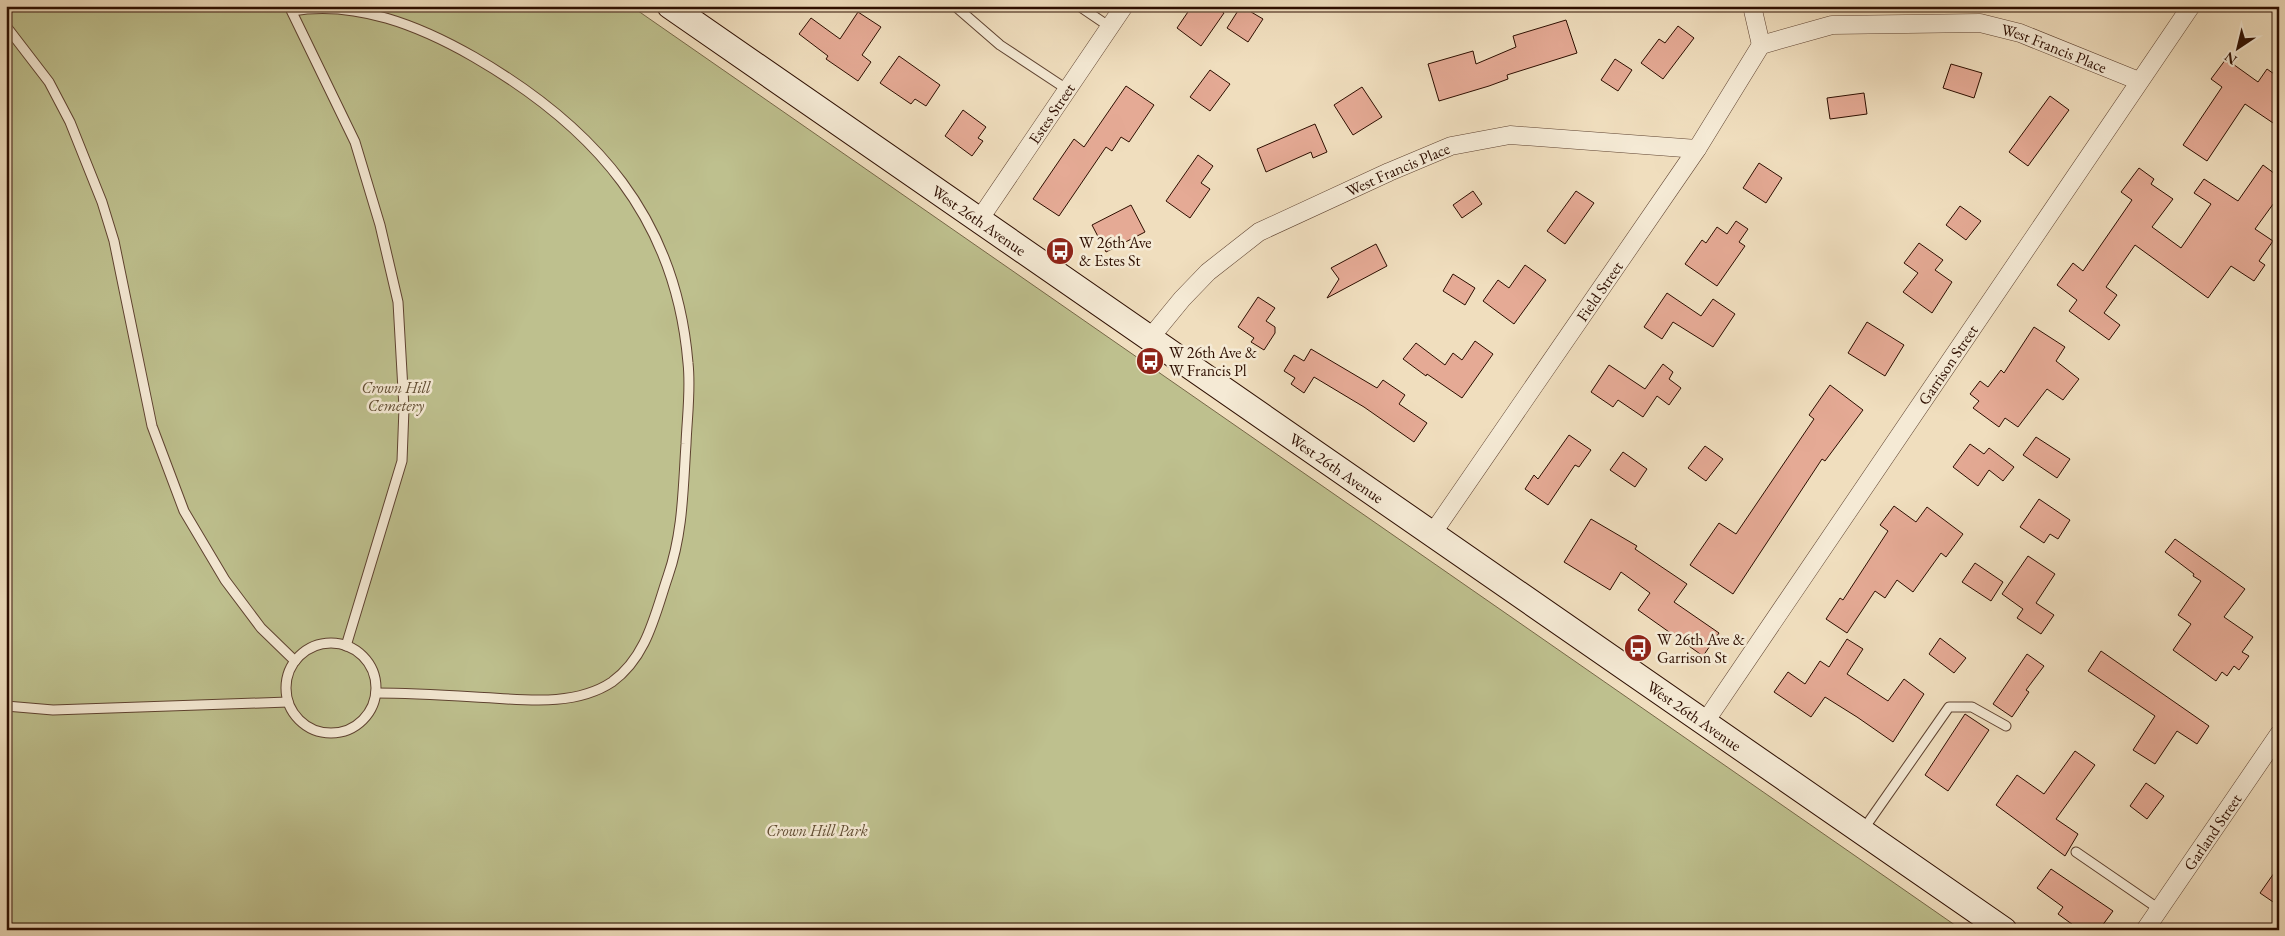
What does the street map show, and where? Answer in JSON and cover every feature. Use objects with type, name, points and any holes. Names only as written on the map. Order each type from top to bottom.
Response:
[{"type":"street","name":"Estes Street","points":[[979,220],[1124,6]]},
{"type":"street","points":[[1752,6],[1761,45]]},
{"type":"street","name":"Garrison Street","points":[[1705,722],[2191,6]]},
{"type":"street","name":"West 26th Avenue","points":[[675,8],[2004,930]]},
{"type":"street","name":"West Francis Place","points":[[1761,45],[1832,25],[1980,23],[2020,33],[2139,81]]},
{"type":"street","name":"Field Street","points":[[1432,534],[1697,149],[1761,45]]},
{"type":"street","name":"West Francis Place","points":[[1150,338],[1182,299],[1208,272],[1259,232],[1388,172],[1451,146],[1510,135],[1697,149]]},
{"type":"street","name":"Garland Street","points":[[2145,930],[2279,734]]},
{"type":"lane","points":[[955,6],[1000,45],[1068,90]]},
{"type":"lane","points":[[1079,6],[1110,27]]},
{"type":"lane","points":[[346,646],[402,461],[404,408],[398,302],[380,225],[355,142],[290,9],[337,9],[373,14],[408,25],[447,41],[503,74],[542,101],[584,136],[619,176],[635,198],[657,240],[673,283],[683,324],[688,363],[689,402],[683,503],[677,550],[649,634],[643,648],[630,666],[611,682],[565,698],[531,700],[376,693]]},
{"type":"lane","points":[[6,26],[49,82],[70,122],[96,186],[114,241],[152,426],[184,511],[225,580],[256,621],[295,661]]},
{"type":"lane","points":[[332,643],[346,646],[359,653],[369,664],[375,678],[376,693],[373,708],[364,720],[351,729],[336,734],[306,727],[295,716],[288,702],[286,688],[288,674],[295,661],[305,651],[318,645],[332,643]]},
{"type":"lane","points":[[6,706],[53,710],[288,702]]},
{"type":"lane","points":[[1862,832],[1949,707],[1972,707],[2006,726]]},
{"type":"lane","points":[[2076,852],[2159,909]]},
{"type":"green space","name":"Crown Hill Cemetery","points":[[6,6],[631,6],[1962,930],[6,930]]},
{"type":"building","points":[[1192,6],[1215,6],[1224,13],[1201,46],[1177,28]]},
{"type":"building","points":[[1241,6],[1263,19],[1248,42],[1227,28]]},
{"type":"building","points":[[858,12],[881,27],[862,55],[871,62],[858,81],[826,59],[828,56],[799,34],[811,18],[840,39]]},
{"type":"building","points":[[1566,20],[1577,53],[1507,75],[1508,79],[1489,86],[1439,101],[1428,64],[1473,51],[1476,64],[1516,47],[1513,36]]},
{"type":"building","points":[[1678,26],[1694,38],[1663,79],[1641,63],[1659,39],[1665,43]]},
{"type":"building","points":[[899,56],[940,85],[926,106],[915,99],[911,104],[880,83]]},
{"type":"building","points":[[1615,59],[1632,70],[1618,91],[1601,80]]},
{"type":"building","points":[[2226,59],[2258,82],[2267,69],[2277,76],[2279,127],[2245,104],[2207,161],[2183,145],[2222,87],[2211,79]]},
{"type":"building","points":[[1951,64],[1982,73],[1974,98],[1943,88]]},
{"type":"building","points":[[1210,70],[1230,84],[1210,111],[1190,97]]},
{"type":"building","points":[[1126,86],[1154,105],[1129,142],[1121,137],[1112,151],[1106,147],[1059,216],[1033,199],[1074,139],[1084,147]]},
{"type":"building","points":[[1362,87],[1382,117],[1353,135],[1334,105]]},
{"type":"building","points":[[1864,93],[1867,114],[1830,119],[1827,98]]},
{"type":"building","points":[[2050,96],[2069,110],[2028,166],[2009,152]]},
{"type":"building","points":[[963,110],[986,127],[978,138],[983,141],[972,156],[945,136]]},
{"type":"building","points":[[1315,124],[1327,152],[1313,158],[1311,152],[1266,172],[1257,149]]},
{"type":"building","points":[[1198,155],[1213,166],[1201,183],[1210,189],[1190,218],[1166,201]]},
{"type":"building","points":[[1759,163],[1782,178],[1766,203],[1743,188]]},
{"type":"building","points":[[2263,165],[2279,177],[2279,196],[2255,229],[2273,241],[2259,261],[2265,265],[2254,281],[2231,266],[2208,298],[2135,245],[2106,287],[2117,295],[2104,313],[2120,325],[2109,340],[2069,311],[2077,300],[2057,285],[2073,263],[2083,271],[2132,200],[2121,192],[2139,168],[2154,179],[2151,184],[2173,199],[2152,227],[2181,248],[2211,204],[2194,193],[2204,179],[2238,201]]},
{"type":"building","points":[[1473,191],[1482,204],[1462,218],[1453,205]]},
{"type":"building","points":[[1576,191],[1594,203],[1565,244],[1547,231]]},
{"type":"building","points":[[1131,205],[1145,232],[1106,252],[1092,225]]},
{"type":"building","points":[[1960,206],[1981,221],[1966,240],[1946,225]]},
{"type":"building","points":[[1736,221],[1748,229],[1739,242],[1745,246],[1717,286],[1685,264],[1702,240],[1706,243],[1717,227],[1727,234]]},
{"type":"building","points":[[1919,243],[1943,260],[1935,270],[1952,282],[1932,313],[1903,292],[1918,273],[1904,263]]},
{"type":"building","points":[[1376,244],[1387,266],[1327,298],[1339,279],[1331,268]]},
{"type":"building","points":[[1525,265],[1546,280],[1514,324],[1483,301],[1498,280],[1509,288]]},
{"type":"building","points":[[1453,274],[1475,288],[1465,305],[1443,291]]},
{"type":"building","points":[[1667,293],[1701,316],[1713,299],[1735,314],[1713,347],[1673,322],[1662,339],[1644,327]]},
{"type":"building","points":[[1258,297],[1275,308],[1266,321],[1275,327],[1275,333],[1264,350],[1251,342],[1254,338],[1238,327]]},
{"type":"building","points":[[1867,322],[1904,345],[1885,376],[1848,353]]},
{"type":"building","points":[[2034,327],[2065,347],[2056,361],[2079,379],[2063,400],[2047,389],[2018,427],[2005,418],[1999,427],[1973,408],[1979,401],[1970,394],[1980,381],[1988,387],[2001,370],[2004,373]]},
{"type":"building","points":[[1475,341],[1493,354],[1462,398],[1403,359],[1416,343],[1445,365],[1453,353],[1462,360]]},
{"type":"building","points":[[1311,349],[1377,388],[1383,380],[1405,395],[1399,404],[1427,423],[1414,442],[1364,407],[1314,377],[1304,393],[1291,384],[1295,378],[1284,371],[1294,355],[1304,361]]},
{"type":"building","points":[[1663,364],[1673,372],[1669,379],[1681,388],[1669,405],[1657,396],[1643,417],[1618,400],[1613,407],[1591,392],[1609,365],[1645,389]]},
{"type":"building","points":[[1830,385],[1863,410],[1825,461],[1822,459],[1733,594],[1690,565],[1719,523],[1736,534],[1814,419],[1809,415]]},
{"type":"building","points":[[1569,435],[1591,450],[1579,467],[1575,465],[1548,505],[1525,489],[1534,475],[1538,479]]},
{"type":"building","points":[[2036,437],[2070,459],[2057,478],[2023,455]]},
{"type":"building","points":[[1970,444],[1984,454],[1989,448],[2014,467],[2003,481],[1989,470],[1978,486],[1953,467]]},
{"type":"building","points":[[1705,446],[1723,459],[1706,481],[1688,468]]},
{"type":"building","points":[[1623,452],[1647,469],[1635,487],[1610,470]]},
{"type":"building","points":[[2039,499],[2070,520],[2058,539],[2050,534],[2044,543],[2020,527]]},
{"type":"building","points":[[1894,506],[1916,522],[1927,507],[1963,534],[1946,557],[1941,553],[1913,592],[1897,580],[1885,598],[1875,591],[1847,633],[1826,619],[1840,598],[1843,600],[1888,531],[1880,525]]},
{"type":"building","points":[[1591,519],[1637,546],[1635,549],[1687,584],[1674,602],[1719,633],[1703,656],[1638,610],[1650,593],[1621,572],[1610,590],[1564,562]]},
{"type":"building","points":[[2175,539],[2245,589],[2224,617],[2253,637],[2242,652],[2249,656],[2239,670],[2234,666],[2227,676],[2222,672],[2216,681],[2173,650],[2191,624],[2178,615],[2201,581],[2165,552]]},
{"type":"building","points":[[2028,556],[2055,574],[2036,603],[2054,615],[2041,634],[2017,618],[2023,609],[2002,594]]},
{"type":"building","points":[[1975,563],[2003,582],[1991,601],[1962,582]]},
{"type":"building","points":[[1940,638],[1966,658],[1954,673],[1929,654]]},
{"type":"building","points":[[1847,639],[1863,649],[1847,674],[1888,701],[1904,679],[1924,694],[1893,742],[1825,697],[1811,717],[1774,692],[1788,672],[1805,684],[1820,661],[1829,667]]},
{"type":"building","points":[[2101,651],[2209,726],[2197,744],[2177,731],[2155,764],[2133,750],[2155,716],[2088,671]]},
{"type":"building","points":[[2027,654],[2044,666],[2026,690],[2029,692],[2012,717],[1993,704]]},
{"type":"building","points":[[1965,714],[1989,730],[1948,791],[1925,775]]},
{"type":"building","points":[[2075,751],[2095,765],[2056,819],[2078,834],[2065,856],[1996,805],[2017,775],[2044,794]]},
{"type":"building","points":[[2146,783],[2164,796],[2147,819],[2130,806]]},
{"type":"building","points":[[2279,866],[2279,906],[2260,893]]},
{"type":"building","points":[[2051,869],[2113,911],[2099,930],[2080,930],[2058,914],[2063,907],[2037,888]]},
{"type":"place","name":"W 26th Ave & Estes St","points":[[1060,251]]},
{"type":"place","name":"W 26th Ave & W Francis Pl","points":[[1150,361]]},
{"type":"place","name":"W 26th Ave & Garrison St","points":[[1638,648]]},
{"type":"park label","name":"Crown Hill Park","points":[[817,830]]}]
